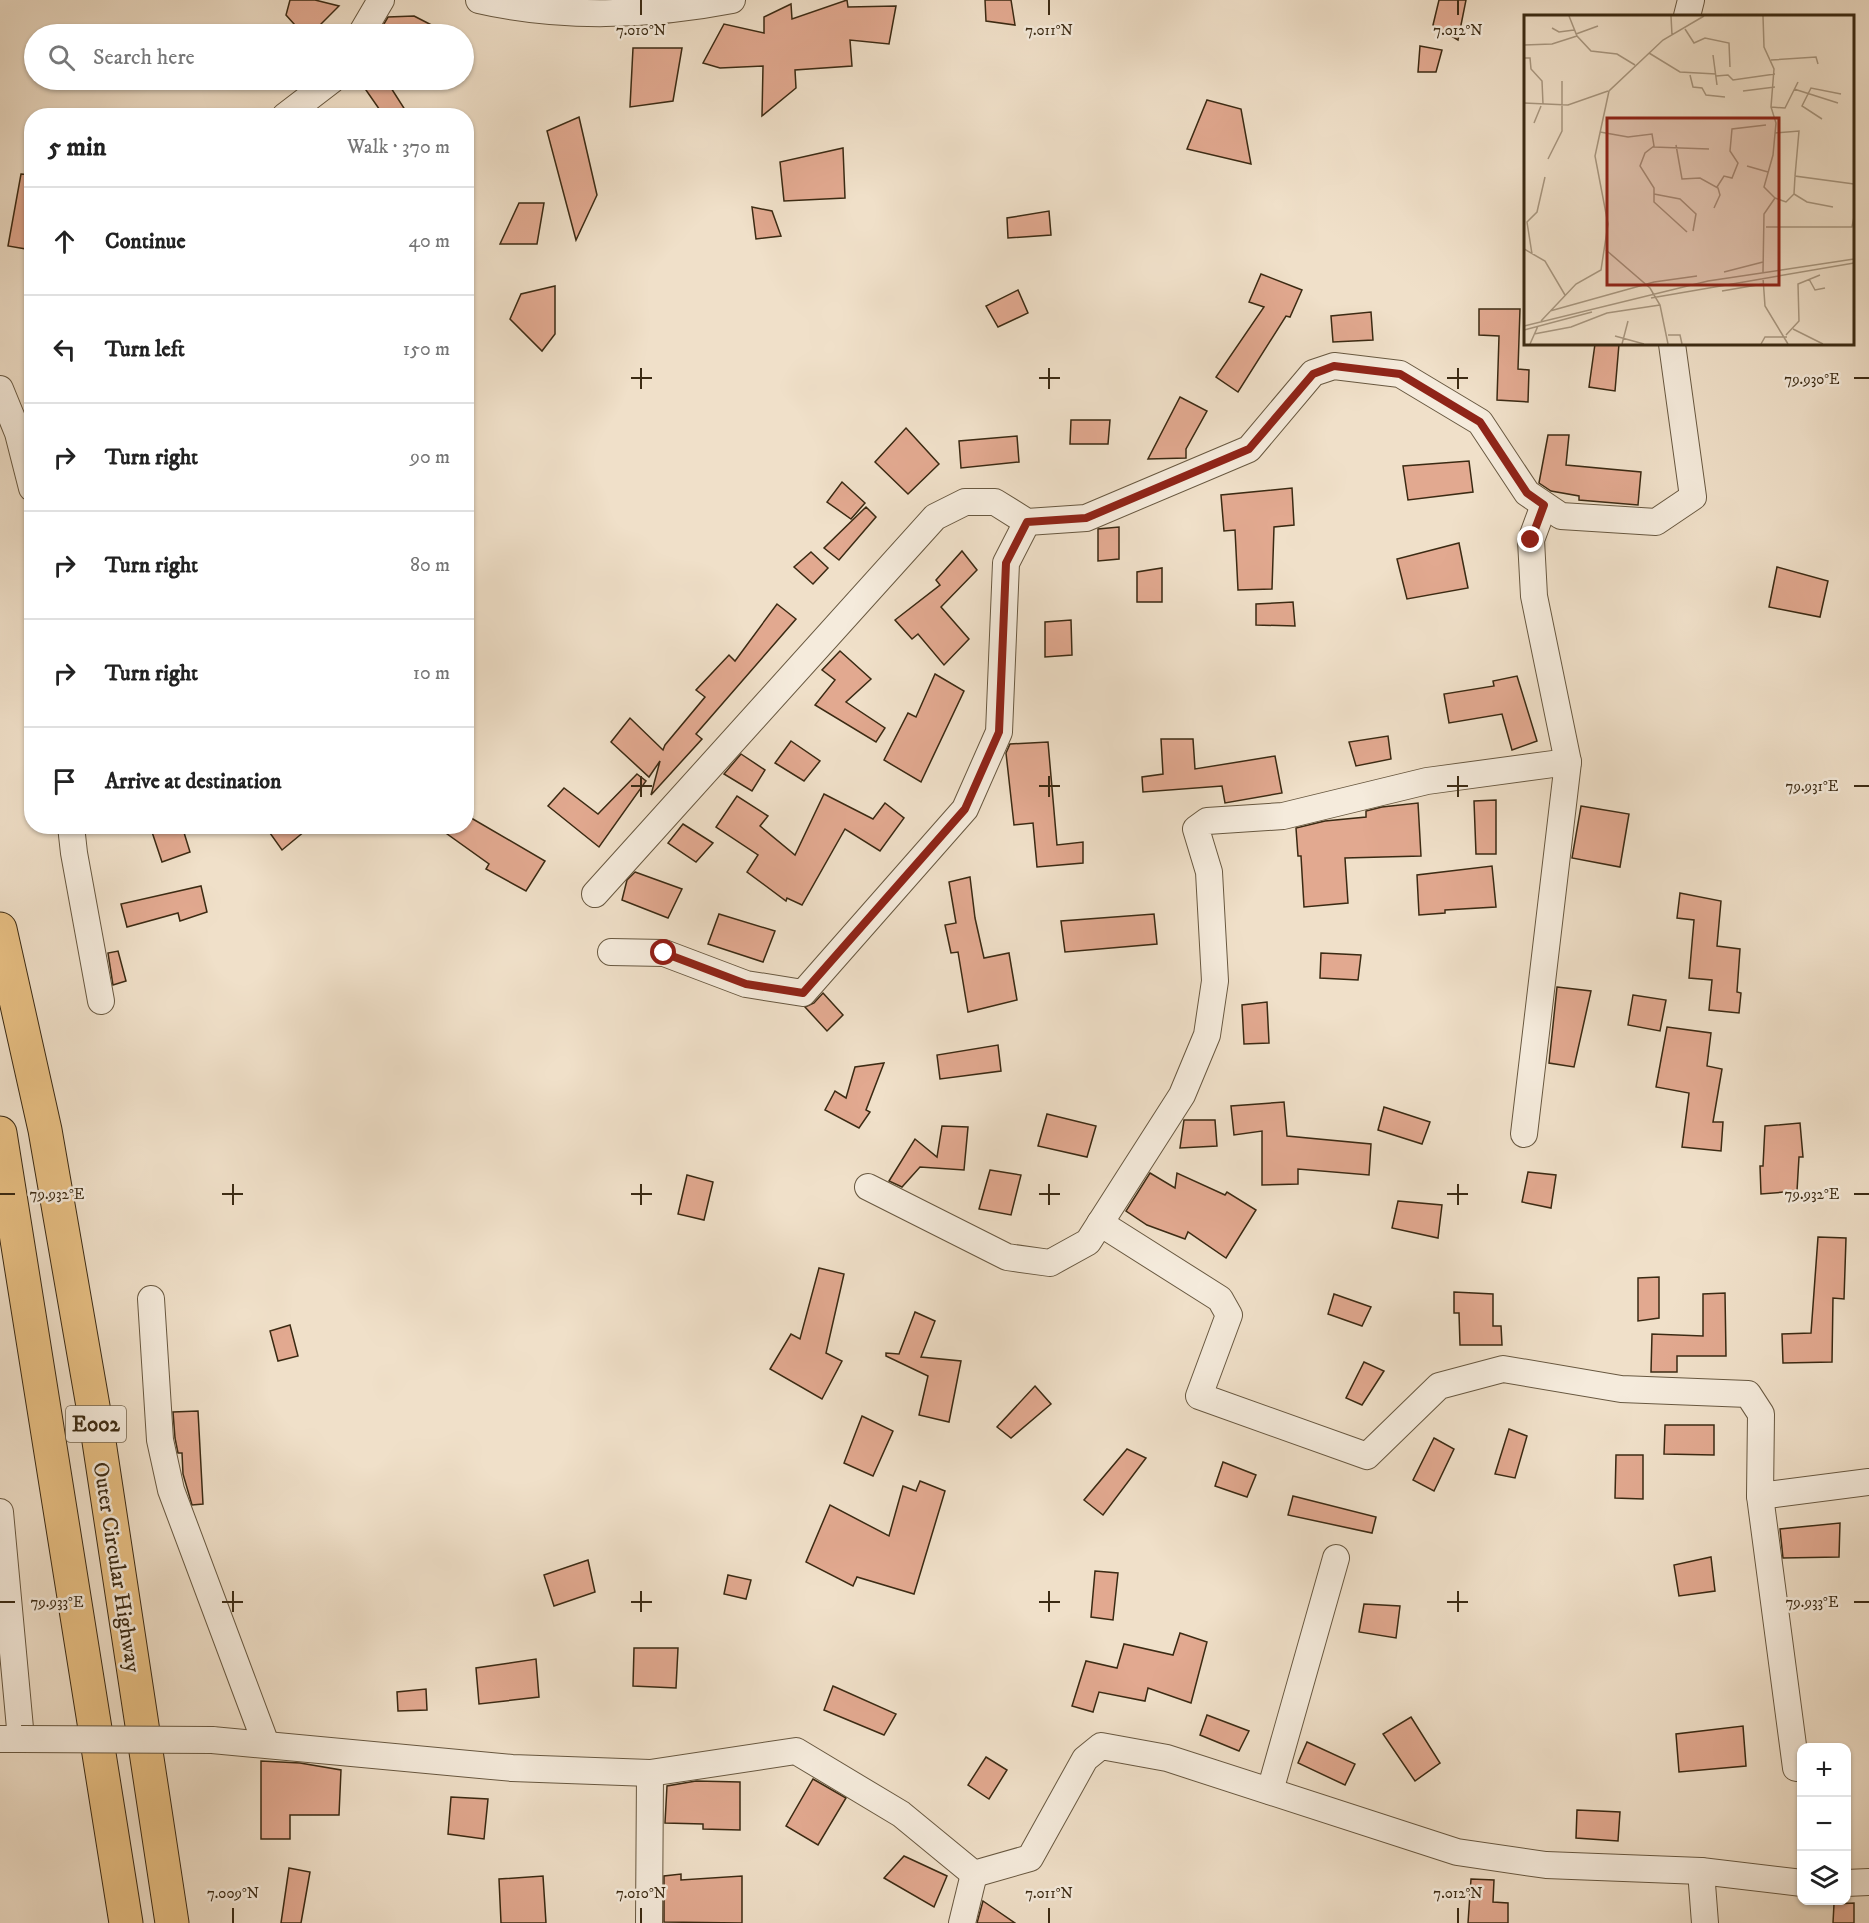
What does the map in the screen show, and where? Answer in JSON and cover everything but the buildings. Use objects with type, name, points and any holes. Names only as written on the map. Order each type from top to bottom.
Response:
[{"type":"highway","name":"Outer Circular Highway","points":[[0,929],[45,1130],[92,1400],[172,1923]]},
{"type":"highway","name":"E002","points":[[0,1133],[126,1923]]},
{"type":"street","points":[[367,24],[381,0]]},
{"type":"street","points":[[479,0],[571,13],[684,9],[732,0]]},
{"type":"street","points":[[1687,15],[1691,0]]},
{"type":"street","points":[[295,108],[319,90]]},
{"type":"street","points":[[595,894],[935,517],[965,502],[995,502],[1027,522],[1086,518],[1249,449],[1313,374],[1334,366],[1400,374],[1480,422],[1527,493],[1561,516],[1656,522],[1693,497],[1672,345]]},
{"type":"street","points":[[0,389],[24,459]]},
{"type":"street","points":[[1524,1134],[1568,762],[1534,596],[1531,540],[1544,505]]},
{"type":"street","points":[[611,952],[664,953],[746,984],[803,993],[965,809],[999,732],[1006,563],[1027,522]]},
{"type":"street","points":[[868,1187],[1007,1257],[1050,1263],[1088,1242],[1182,1095],[1206,1035],[1215,981],[1209,872],[1196,829],[1206,821],[1283,816],[1426,781],[1568,762]]},
{"type":"street","points":[[73,834],[101,1001]]},
{"type":"street","points":[[1100,1223],[1220,1299],[1228,1315],[1199,1396],[1367,1456],[1439,1386],[1503,1369],[1621,1389],[1748,1394],[1761,1414],[1760,1496],[1796,1768]]},
{"type":"street","points":[[151,1299],[160,1440],[171,1490],[266,1744]]},
{"type":"street","points":[[1760,1496],[1869,1482]]},
{"type":"street","points":[[0,1512],[11,1739],[212,1740],[512,1768],[650,1773],[796,1751],[901,1814],[974,1874]]},
{"type":"street","points":[[1270,1791],[1336,1557]]},
{"type":"street","points":[[974,1874],[1030,1858],[1085,1759],[1101,1746],[1167,1758],[1457,1852],[1546,1865],[1701,1871],[1797,1882]]},
{"type":"street","points":[[649,1923],[650,1773]]},
{"type":"street","points":[[1701,1871],[1705,1923]]},
{"type":"street","points":[[962,1923],[974,1874]]},
{"type":"street","points":[[1851,1883],[1869,1882]]},
{"type":"route","points":[[664,953],[746,984],[803,993],[965,809],[999,732],[1006,563],[1027,522],[1086,518],[1249,449],[1313,374],[1334,366],[1400,374],[1480,422],[1527,493],[1544,505],[1531,540]]}]
